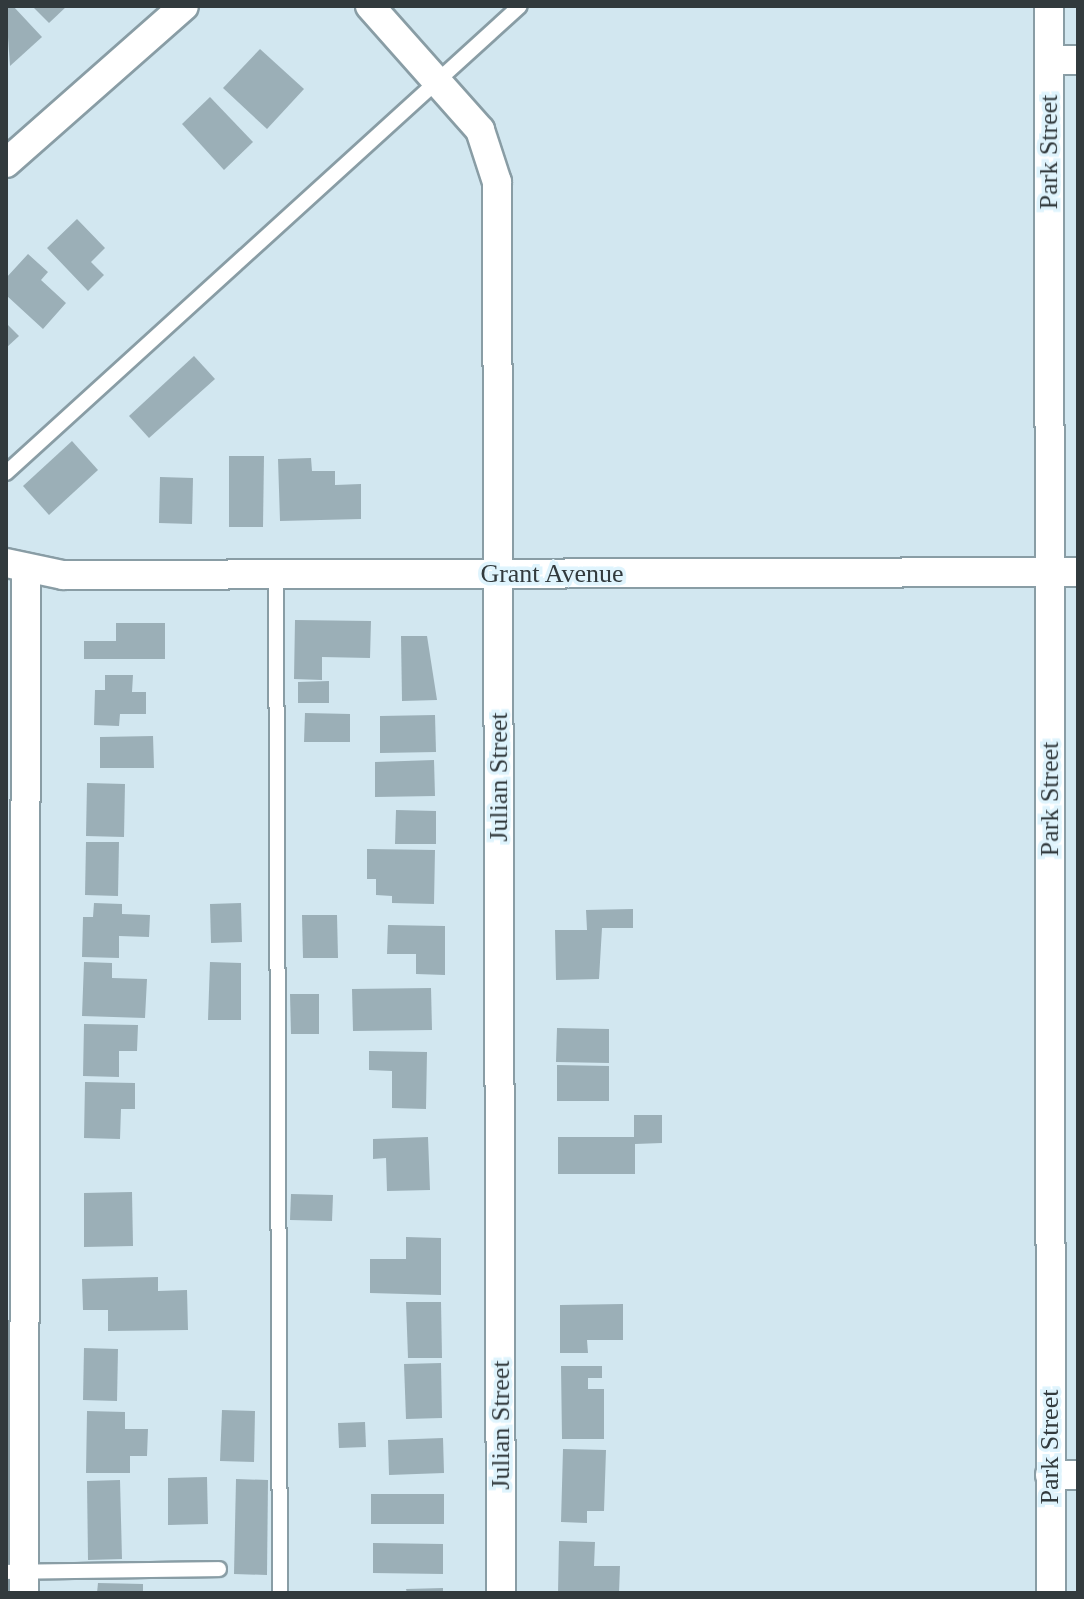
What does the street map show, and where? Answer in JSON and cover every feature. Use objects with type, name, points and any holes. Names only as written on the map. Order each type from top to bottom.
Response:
[{"type":"street","points":[[6,163],[184,6]]},
{"type":"street","name":"Julian Street","points":[[370,6],[480,130],[497,182],[501,1593]]},
{"type":"street","name":"Park Street","points":[[1049,6],[1048,573],[1064,1475],[1051,1593]]},
{"type":"street","points":[[1050,60],[1078,60]]},
{"type":"street","points":[[16,567],[15,1462],[18,1579]]},
{"type":"street","name":"Grant Avenue","points":[[16,567],[276,574],[1078,572]]},
{"type":"lane","points":[[6,473],[520,6]]},
{"type":"lane","points":[[276,574],[280,1593]]},
{"type":"lane","points":[[18,1579],[219,1569]]},
{"type":"building","points":[[13,6],[42,37],[10,66],[6,8]]},
{"type":"building","points":[[32,6],[67,6],[49,23]]},
{"type":"building","points":[[260,49],[304,89],[267,129],[223,88]]},
{"type":"building","points":[[210,97],[253,142],[224,170],[182,124]]},
{"type":"building","points":[[77,219],[105,248],[91,262],[104,275],[88,291],[47,248]]},
{"type":"building","points":[[28,254],[48,272],[41,280],[66,303],[43,329],[6,295],[6,278]]},
{"type":"building","points":[[6,323],[19,336],[6,348]]},
{"type":"building","points":[[194,356],[215,379],[149,438],[129,416]]},
{"type":"building","points":[[72,441],[98,470],[49,515],[23,486]]},
{"type":"building","points":[[229,456],[264,456],[263,527],[229,527]]},
{"type":"building","points":[[311,458],[312,471],[335,471],[335,485],[361,484],[361,519],[280,521],[278,459]]},
{"type":"building","points":[[160,477],[193,478],[192,524],[159,523]]},
{"type":"building","points":[[295,620],[371,621],[370,658],[322,657],[322,680],[294,679]]},
{"type":"building","points":[[116,623],[165,623],[165,659],[84,659],[84,641],[116,641]]},
{"type":"building","points":[[401,636],[427,636],[437,700],[402,701]]},
{"type":"building","points":[[105,675],[133,675],[132,692],[146,692],[146,714],[120,714],[119,726],[94,725],[95,690],[105,690]]},
{"type":"building","points":[[329,681],[329,703],[298,703],[298,682]]},
{"type":"building","points":[[305,713],[350,714],[350,742],[304,742]]},
{"type":"building","points":[[435,715],[436,752],[380,753],[380,716]]},
{"type":"building","points":[[153,736],[154,768],[100,768],[100,737]]},
{"type":"building","points":[[434,760],[435,796],[375,797],[375,762]]},
{"type":"building","points":[[87,783],[125,784],[124,837],[86,836]]},
{"type":"building","points":[[396,810],[436,811],[436,844],[395,844]]},
{"type":"building","points":[[86,842],[119,842],[118,896],[85,895]]},
{"type":"building","points":[[367,849],[435,850],[434,904],[392,903],[392,896],[376,895],[376,879],[367,879]]},
{"type":"building","points":[[94,903],[122,904],[122,914],[150,915],[149,937],[119,936],[119,958],[82,957],[83,917],[93,917]]},
{"type":"building","points":[[241,903],[242,942],[211,943],[210,904]]},
{"type":"building","points":[[633,909],[633,928],[602,928],[599,979],[556,980],[555,930],[587,930],[586,910]]},
{"type":"building","points":[[302,915],[337,915],[338,958],[303,958]]},
{"type":"building","points":[[388,925],[445,926],[445,975],[416,974],[416,954],[387,954]]},
{"type":"building","points":[[84,962],[112,963],[112,978],[147,979],[145,1018],[82,1016]]},
{"type":"building","points":[[210,962],[241,963],[241,1020],[208,1020]]},
{"type":"building","points":[[431,988],[432,1030],[353,1031],[352,989]]},
{"type":"building","points":[[290,994],[319,994],[319,1034],[291,1034]]},
{"type":"building","points":[[84,1024],[138,1025],[137,1051],[119,1051],[119,1077],[83,1076]]},
{"type":"building","points":[[557,1028],[609,1029],[609,1063],[556,1062]]},
{"type":"building","points":[[369,1051],[427,1052],[426,1109],[392,1108],[392,1071],[369,1070]]},
{"type":"building","points":[[557,1065],[609,1066],[609,1101],[557,1101]]},
{"type":"building","points":[[85,1082],[135,1083],[135,1109],[121,1109],[120,1139],[84,1138]]},
{"type":"building","points":[[634,1115],[662,1115],[662,1143],[635,1144],[635,1174],[558,1174],[558,1137],[634,1137]]},
{"type":"building","points":[[428,1137],[430,1190],[387,1191],[386,1158],[373,1159],[373,1139]]},
{"type":"building","points":[[132,1192],[133,1246],[84,1247],[84,1193]]},
{"type":"building","points":[[291,1194],[333,1195],[332,1221],[290,1220]]},
{"type":"building","points":[[406,1237],[441,1238],[441,1295],[370,1293],[370,1259],[406,1259]]},
{"type":"building","points":[[158,1277],[158,1291],[187,1290],[188,1330],[108,1331],[108,1310],[83,1310],[82,1279]]},
{"type":"building","points":[[406,1302],[441,1302],[442,1358],[408,1358]]},
{"type":"building","points":[[623,1304],[623,1340],[587,1340],[588,1353],[560,1353],[560,1305]]},
{"type":"building","points":[[84,1348],[118,1349],[117,1401],[83,1400]]},
{"type":"building","points":[[441,1363],[442,1418],[406,1419],[404,1364]]},
{"type":"building","points":[[561,1366],[602,1366],[602,1378],[588,1378],[588,1389],[604,1389],[604,1439],[562,1439]]},
{"type":"building","points":[[222,1410],[255,1411],[254,1462],[220,1461]]},
{"type":"building","points":[[87,1411],[125,1412],[125,1429],[148,1429],[147,1456],[130,1456],[130,1473],[86,1473]]},
{"type":"building","points":[[365,1422],[366,1447],[339,1448],[338,1423]]},
{"type":"building","points":[[443,1438],[444,1473],[389,1475],[388,1440]]},
{"type":"building","points":[[563,1449],[606,1450],[604,1511],[587,1511],[587,1523],[561,1522]]},
{"type":"building","points":[[207,1477],[208,1524],[168,1525],[168,1478]]},
{"type":"building","points":[[236,1479],[268,1480],[267,1575],[234,1574]]},
{"type":"building","points":[[120,1480],[122,1559],[88,1560],[87,1481]]},
{"type":"building","points":[[371,1494],[444,1494],[444,1524],[371,1524]]},
{"type":"building","points":[[559,1541],[595,1542],[594,1566],[620,1566],[619,1593],[558,1593]]},
{"type":"building","points":[[373,1543],[443,1544],[443,1574],[373,1573]]},
{"type":"building","points":[[98,1583],[143,1584],[143,1593],[97,1593]]},
{"type":"building","points":[[443,1588],[443,1593],[407,1593],[406,1589]]}]
